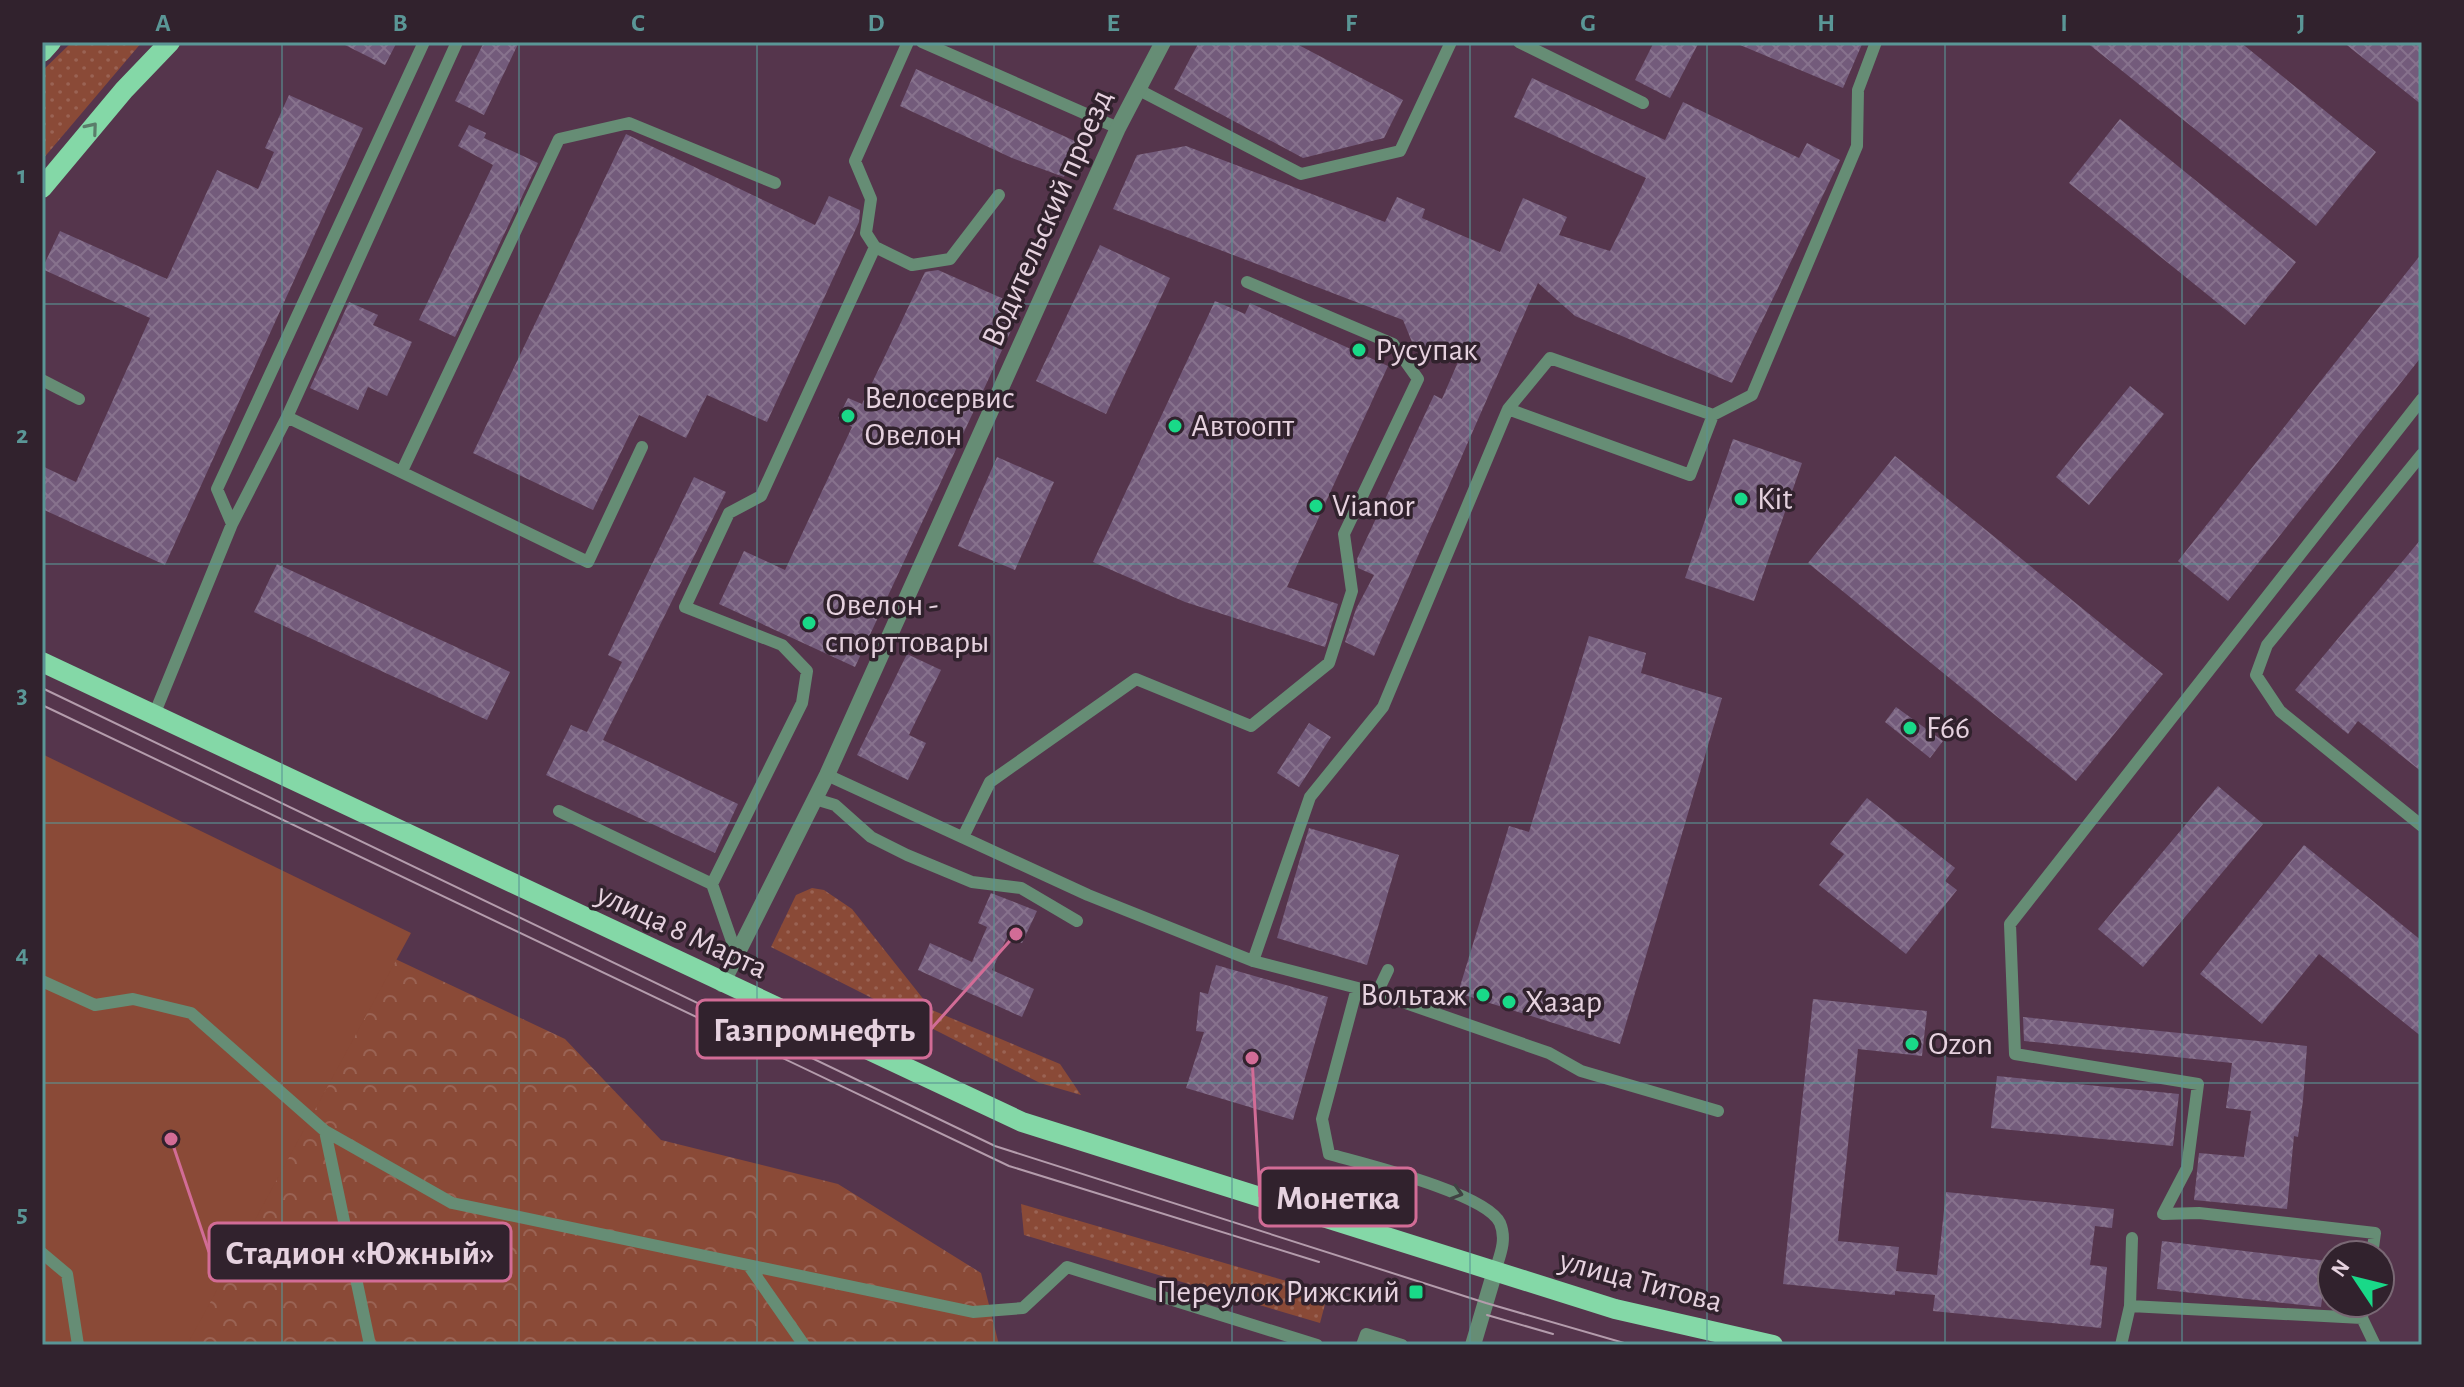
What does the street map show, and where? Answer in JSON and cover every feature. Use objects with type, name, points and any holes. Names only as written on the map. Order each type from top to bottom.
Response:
[{"type":"main road","points":[[42,52],[51,42]]},
{"type":"main road","points":[[42,188],[124,90],[170,42]]},
{"type":"main road","name":"улица 8 Марта","points":[[42,662],[722,984],[1022,1122],[1495,1271]]},
{"type":"main road","name":"улица Титова","points":[[1495,1271],[1615,1309],[1773,1345]]},
{"type":"street","name":"Водительский проезд","points":[[722,984],[827,775],[1118,128],[1163,42]]},
{"type":"street","points":[[1473,1345],[1495,1271]]},
{"type":"lane","points":[[232,524],[217,489],[424,42]]},
{"type":"lane","points":[[154,715],[232,524],[287,417],[457,42]]},
{"type":"lane","points":[[908,42],[855,161],[871,199],[866,233],[875,247],[912,265],[950,259],[999,195]]},
{"type":"lane","points":[[922,42],[1118,128]]},
{"type":"lane","points":[[1137,89],[1301,174],[1400,151],[1451,42]]},
{"type":"lane","points":[[1519,42],[1643,103]]},
{"type":"lane","points":[[1508,409],[1690,475],[1713,415],[1752,395],[1857,146],[1858,90],[1876,42]]},
{"type":"lane","points":[[402,471],[559,139],[629,123],[775,183]]},
{"type":"lane","points":[[712,884],[802,703],[807,671],[782,645],[685,607],[729,513],[761,496],[875,247]]},
{"type":"lane","points":[[963,837],[990,782],[1136,679],[1251,726],[1329,663],[1352,591],[1344,534],[1418,379],[1393,344],[1247,282]]},
{"type":"lane","points":[[1253,961],[1310,797],[1383,707],[1508,409],[1550,358],[1713,415]]},
{"type":"lane","points":[[42,380],[79,399]]},
{"type":"lane","points":[[2374,1239],[2375,1233],[2199,1213],[2163,1214],[2187,1168],[2198,1084],[2015,1054],[2010,924],[2422,399]]},
{"type":"lane","points":[[287,417],[588,562],[642,447]]},
{"type":"lane","points":[[2422,454],[2267,645],[2256,675],[2280,711],[2422,826]]},
{"type":"lane","points":[[827,775],[1088,895],[1253,961],[1377,993],[1549,1053],[1581,1071],[1718,1111]]},
{"type":"lane","points":[[815,799],[835,805],[871,837],[907,855],[972,882],[1021,888],[1077,921]]},
{"type":"lane","points":[[559,811],[712,884],[736,953]]},
{"type":"lane","points":[[1377,993],[1388,970]]},
{"type":"lane","points":[[42,981],[95,1005],[133,999],[191,1013],[325,1131],[452,1203],[973,1312],[1023,1308],[1067,1267],[1317,1345]]},
{"type":"lane","points":[[1357,988],[1322,1119],[1329,1154],[1472,1198],[1499,1221],[1504,1242],[1495,1271]]},
{"type":"lane","points":[[325,1131],[370,1345]]},
{"type":"lane","points":[[2121,1345],[2130,1306],[2132,1238]]},
{"type":"lane","points":[[42,1253],[67,1274],[78,1345]]},
{"type":"lane","points":[[749,1266],[804,1345]]},
{"type":"lane","points":[[2130,1306],[2316,1316]]},
{"type":"lane","points":[[2362,1319],[2375,1345]]},
{"type":"lane","points":[[1362,1345],[1366,1334],[1402,1345]]},
{"type":"green space","points":[[72,42],[142,42],[42,160],[42,71]]},
{"type":"green space","points":[[42,754],[411,933],[187,1345],[42,1345]]},
{"type":"green space","points":[[812,888],[824,890],[852,909],[932,1010],[1060,1064],[1081,1095],[1040,1083],[771,947],[796,895]]},
{"type":"green space","points":[[389,956],[565,1039],[661,1140],[838,1184],[981,1273],[999,1345],[52,1345],[42,1271],[42,1011]]},
{"type":"green space","points":[[1021,1204],[1328,1293],[1320,1323],[1024,1235]]},
{"type":"building","points":[[339,42],[397,42],[385,65]]},
{"type":"building","points":[[484,42],[519,42],[484,115],[455,101]]},
{"type":"building","points":[[1199,42],[1293,42],[1403,100],[1384,138],[1303,158],[1174,89]]},
{"type":"building","points":[[1654,42],[1699,42],[1670,98],[1635,80]]},
{"type":"building","points":[[1733,42],[1863,42],[1843,88]]},
{"type":"building","points":[[2086,42],[2240,42],[2376,152],[2316,226]]},
{"type":"building","points":[[2343,42],[2422,42],[2422,105]]},
{"type":"building","points":[[916,69],[1077,142],[1064,177],[1012,158],[900,106]]},
{"type":"building","points":[[1532,78],[1665,140],[1683,102],[1799,158],[1807,143],[1840,160],[1732,383],[1575,316],[1538,283],[1374,656],[1345,642],[1356,609],[1374,575],[1358,568],[1357,559],[1434,395],[1442,399],[1458,362],[1414,347],[1403,320],[1113,209],[1137,155],[1186,146],[1385,222],[1397,197],[1425,209],[1422,218],[1500,252],[1523,198],[1567,217],[1559,235],[1610,251],[1646,178],[1514,117]]},
{"type":"building","points":[[289,95],[363,128],[165,565],[42,509],[42,466],[76,482],[150,318],[42,269],[60,231],[167,279],[217,170],[258,189],[274,152],[265,148]]},
{"type":"building","points":[[2120,119],[2296,262],[2245,325],[2069,183]]},
{"type":"building","points":[[469,125],[486,133],[484,138],[538,163],[455,337],[419,320],[493,165],[458,146]]},
{"type":"building","points":[[626,134],[815,225],[829,196],[860,210],[859,222],[767,422],[707,395],[686,438],[639,415],[593,510],[473,453]]},
{"type":"building","points":[[1100,245],[1170,278],[1106,414],[1036,381]]},
{"type":"building","points":[[2422,253],[2422,356],[2228,601],[2178,561]]},
{"type":"building","points":[[938,270],[1022,307],[855,667],[719,604],[744,551],[785,570],[852,427],[838,418],[848,398],[862,404],[925,272]]},
{"type":"building","points":[[1215,301],[1245,314],[1250,303],[1388,366],[1287,587],[1338,604],[1325,647],[1185,602],[1093,562]]},
{"type":"building","points":[[349,302],[378,315],[373,325],[412,342],[387,396],[368,387],[358,410],[310,388]]},
{"type":"building","points":[[2130,386],[2164,414],[2089,505],[2056,477]]},
{"type":"building","points":[[1733,439],[1802,463],[1754,601],[1685,578]]},
{"type":"building","points":[[1895,456],[2163,674],[2076,781],[1808,563]]},
{"type":"building","points":[[997,457],[1054,482],[1015,570],[958,546]]},
{"type":"building","points":[[694,477],[726,492],[603,740],[738,804],[715,853],[546,775],[571,725],[587,732],[622,662],[608,655]]},
{"type":"building","points":[[2422,538],[2422,772],[2358,721],[2348,734],[2295,690]]},
{"type":"building","points":[[277,564],[510,672],[487,720],[254,612]]},
{"type":"building","points":[[1589,636],[1646,653],[1641,673],[1722,698],[1620,1044],[1458,993],[1509,826],[1529,832]]},
{"type":"building","points":[[907,654],[941,670],[909,735],[926,743],[908,780],[857,755]]},
{"type":"building","points":[[1896,707],[1943,741],[1930,758],[1885,722]]},
{"type":"building","points":[[1309,723],[1331,737],[1299,787],[1277,773]]},
{"type":"building","points":[[2218,786],[2263,824],[2143,967],[2098,929]]},
{"type":"building","points":[[1867,798],[1955,868],[1945,881],[1957,890],[1906,954],[1819,885],[1844,854],[1830,844]]},
{"type":"building","points":[[1309,828],[1399,855],[1367,965],[1277,938]]},
{"type":"building","points":[[2304,845],[2422,941],[2422,1037],[2319,954],[2262,1024],[2200,974]]},
{"type":"building","points":[[991,893],[1037,911],[1022,943],[1007,937],[992,970],[1034,989],[1022,1017],[918,970],[930,943],[972,962],[987,927],[978,923]]},
{"type":"building","points":[[1216,965],[1328,997],[1293,1120],[1186,1088],[1204,1032],[1196,1031],[1200,992],[1208,994]]},
{"type":"building","points":[[1813,999],[1927,1011],[1922,1056],[1858,1049],[1838,1241],[1899,1247],[1896,1271],[1937,1275],[1946,1192],[2114,1209],[2112,1228],[2095,1226],[2090,1265],[2107,1267],[2101,1328],[1933,1311],[1935,1295],[1895,1291],[1895,1295],[1783,1284]]},
{"type":"building","points":[[2023,1017],[2307,1046],[2303,1100],[2298,1137],[2294,1136],[2287,1209],[2194,1200],[2199,1153],[2244,1157],[2251,1111],[2226,1108],[2232,1063],[2024,1041]]},
{"type":"building","points":[[1997,1076],[2179,1094],[2173,1146],[1991,1128]]},
{"type":"building","points":[[2162,1241],[2316,1260],[2316,1306],[2157,1289]]},
{"type":"tram line","points":[[42,688],[995,1146],[1486,1303],[1631,1345]]},
{"type":"tram line","points":[[42,705],[1009,1166],[1319,1262]]},
{"type":"tram line","points":[[1487,1315],[1553,1334]]},
{"type":"place","name":"Русупак","points":[[1359,350]]},
{"type":"place","name":"Велосервис Овелон","points":[[848,416]]},
{"type":"place","name":"Автоопт","points":[[1175,426]]},
{"type":"place","name":"Kit","points":[[1741,499]]},
{"type":"place","name":"Vianor","points":[[1316,506]]},
{"type":"place","name":"Овелон - спорттовары","points":[[809,623]]},
{"type":"place","name":"F66","points":[[1910,728]]},
{"type":"place","name":"Газпромнефть","points":[[1016,934]]},
{"type":"place","name":"Вольтаж","points":[[1483,995]]},
{"type":"place","name":"Хазар","points":[[1509,1002]]},
{"type":"place","name":"Ozon","points":[[1912,1044]]},
{"type":"place","name":"Монетка","points":[[1252,1058]]},
{"type":"place","name":"Стадион «Южный»","points":[[171,1139]]},
{"type":"place","name":"Переулок Рижский","points":[[1416,1292]]}]
